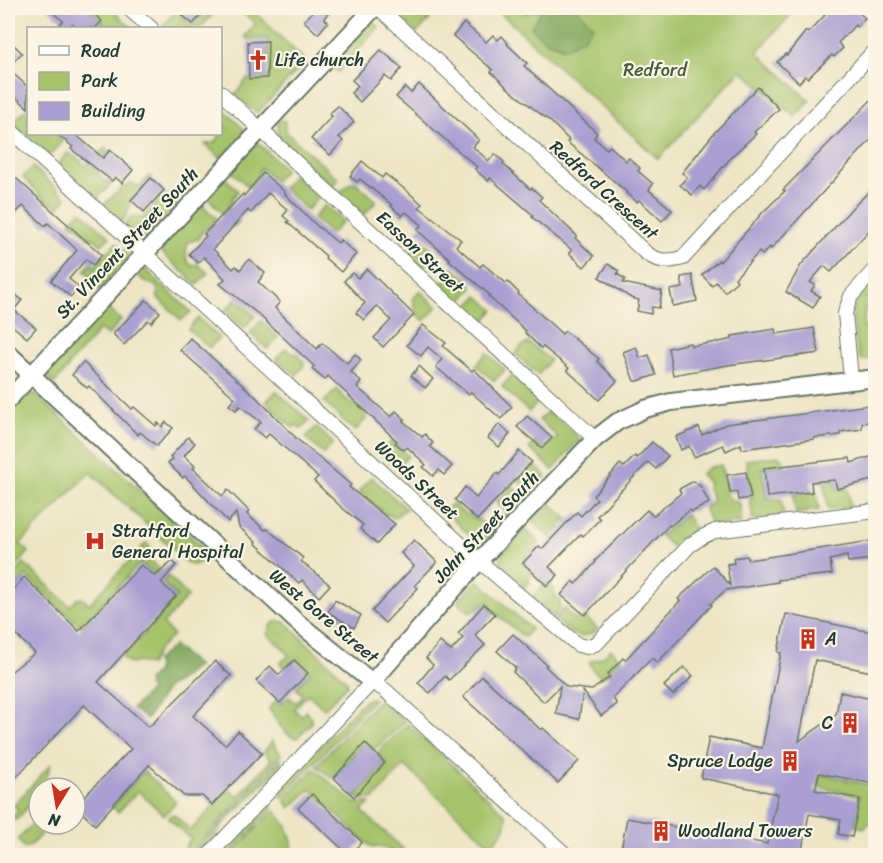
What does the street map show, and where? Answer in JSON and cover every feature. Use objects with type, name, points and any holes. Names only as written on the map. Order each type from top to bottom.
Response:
[{"type":"street","points":[[128,8],[150,27]]},
{"type":"street","name":"St. Vincent Street South","points":[[8,400],[374,8]]},
{"type":"street","name":"Redford Crescent","points":[[379,8],[646,253],[664,261],[683,258],[876,50]]},
{"type":"street","name":"Easson Street","points":[[222,94],[595,439]]},
{"type":"street","name":"Woods Street","points":[[8,128],[479,561],[578,645],[586,647],[597,643],[690,545],[715,531],[876,511]]},
{"type":"street","points":[[851,379],[845,313],[851,296],[876,268]]},
{"type":"street","name":"West Gore Street","points":[[8,353],[297,622],[385,690],[567,855]]},
{"type":"street","name":"John Street South","points":[[208,855],[372,682],[479,561],[595,439],[617,422],[645,409],[671,402],[851,379],[876,378]]},
{"type":"green space","points":[[88,8],[110,8],[130,26],[97,27],[103,22]]},
{"type":"green space","points":[[178,8],[183,13],[181,16],[193,26],[201,16],[204,18],[214,8],[219,8],[201,27],[162,27]]},
{"type":"green space","points":[[237,8],[250,8],[306,61],[257,113],[234,96],[247,79],[270,76],[268,39],[247,39],[245,36],[256,24]]},
{"type":"green space","points":[[398,8],[418,8],[430,19],[417,33],[398,15]]},
{"type":"green space","points":[[523,8],[576,8],[593,26],[583,38],[565,48],[548,42],[531,28],[542,9],[524,13]]},
{"type":"green space","name":"Redford","points":[[797,8],[757,52],[810,101],[795,117],[741,70],[658,159],[496,9]]},
{"type":"green space","points":[[372,20],[379,27],[338,72],[330,65]]},
{"type":"green space","points":[[25,110],[27,111],[27,135],[56,135],[63,141],[49,156],[13,123]]},
{"type":"green space","points":[[226,112],[244,129],[243,135],[221,158],[205,144],[214,143],[222,135],[226,128],[222,124],[222,117]]},
{"type":"green space","points":[[278,120],[285,121],[285,131],[338,179],[333,187],[282,141],[278,135]]},
{"type":"green space","points":[[259,144],[285,169],[275,181],[261,168],[258,172],[260,174],[249,187],[231,171],[255,145]]},
{"type":"green space","points":[[105,148],[109,151],[94,167],[104,181],[112,183],[96,200],[58,164],[68,153],[84,165],[88,165]]},
{"type":"green space","points":[[33,167],[67,198],[58,208],[49,201],[47,202],[23,177]]},
{"type":"green space","points":[[293,175],[318,198],[307,210],[283,188]]},
{"type":"green space","points":[[149,176],[151,177],[130,202],[128,212],[121,223],[103,206],[123,186],[126,187],[131,183],[140,186]]},
{"type":"green space","points":[[225,178],[238,191],[227,208],[239,221],[235,226],[207,197]]},
{"type":"green space","points":[[352,182],[358,184],[376,201],[364,215],[339,193]]},
{"type":"green space","points":[[165,194],[177,205],[148,237],[141,239],[124,226],[132,216],[141,218],[145,216]]},
{"type":"green space","points":[[201,204],[216,218],[212,225],[202,232],[199,239],[188,242],[187,245],[186,255],[189,264],[192,266],[197,264],[208,273],[197,285],[159,250]]},
{"type":"green space","points":[[325,205],[343,221],[331,234],[313,218]]},
{"type":"green space","points":[[81,211],[110,237],[101,245],[95,239],[87,237],[77,225],[70,222]]},
{"type":"green space","points":[[422,240],[436,254],[421,268],[408,255]]},
{"type":"green space","points":[[116,243],[129,255],[129,258],[99,290],[85,270],[90,264],[94,267]]},
{"type":"green space","points":[[141,268],[146,270],[191,312],[181,320],[157,297],[159,293],[156,286],[143,280],[136,273]]},
{"type":"green space","points":[[452,268],[470,281],[472,289],[460,302],[440,283]]},
{"type":"green space","points":[[875,278],[875,298],[867,298],[863,327],[875,328],[875,358],[861,360],[858,354],[853,313],[859,298]]},
{"type":"green space","points":[[420,291],[437,307],[424,321],[416,313],[413,299]]},
{"type":"green space","points":[[478,296],[494,310],[482,323],[466,309]]},
{"type":"green space","points":[[236,299],[255,316],[244,328],[225,311]]},
{"type":"green space","points":[[105,306],[121,320],[108,335],[99,329],[54,384],[45,375],[45,371]]},
{"type":"green space","points":[[198,318],[219,338],[209,348],[188,329]]},
{"type":"green space","points":[[261,321],[278,337],[267,349],[250,333]]},
{"type":"green space","points":[[529,343],[550,360],[538,375],[515,354],[523,345]]},
{"type":"green space","points":[[286,348],[293,354],[296,353],[304,362],[296,375],[276,358]]},
{"type":"green space","points":[[487,353],[505,370],[494,381],[476,365]]},
{"type":"green space","points":[[512,375],[539,401],[529,412],[502,387]]},
{"type":"green space","points":[[337,389],[342,396],[365,412],[366,419],[355,431],[324,402]]},
{"type":"green space","points":[[276,391],[309,421],[301,429],[296,425],[293,428],[266,402]]},
{"type":"green space","points":[[35,394],[203,548],[205,555],[201,562],[194,565],[189,564],[90,472],[20,544],[29,552],[14,569],[8,563],[8,413],[24,395]]},
{"type":"green space","points":[[549,411],[580,439],[553,470],[529,448],[535,442],[543,450],[558,437],[539,420]]},
{"type":"green space","points":[[316,427],[333,443],[323,454],[306,438]]},
{"type":"green space","points":[[392,441],[408,456],[397,468],[381,454]]},
{"type":"green space","points":[[780,456],[786,468],[781,469],[780,465],[762,468],[766,498],[781,499],[784,515],[753,520],[746,460]]},
{"type":"green space","points":[[832,460],[836,489],[848,489],[850,507],[828,509],[824,481]]},
{"type":"green space","points":[[533,464],[546,476],[531,493],[518,481]]},
{"type":"green space","points":[[721,465],[728,496],[730,500],[740,504],[742,522],[712,526],[704,508],[712,503],[707,488],[709,483],[701,474],[709,467]]},
{"type":"green space","points":[[371,477],[406,509],[393,518],[386,515],[359,491]]},
{"type":"green space","points":[[512,486],[525,499],[483,544],[480,545],[444,511],[452,503],[465,514],[470,514],[477,521],[479,519],[489,530],[506,512],[497,502]]},
{"type":"green space","points":[[816,492],[819,510],[796,514],[793,495]]},
{"type":"green space","points":[[549,503],[568,519],[568,522],[562,519],[563,523],[550,537],[532,522]]},
{"type":"green space","points":[[686,515],[696,531],[674,548],[660,536]]},
{"type":"green space","points":[[525,529],[539,543],[522,561],[532,574],[527,580],[530,582],[522,589],[500,568],[501,555]]},
{"type":"green space","points":[[146,543],[150,547],[144,555],[160,570],[155,574],[140,563],[81,627],[26,576],[12,590],[8,589],[8,583],[24,563],[70,606],[77,599],[82,598],[89,604]]},
{"type":"green space","points":[[168,576],[188,596],[163,624],[173,635],[158,650],[150,665],[139,662],[130,664],[122,657],[177,596],[163,583]]},
{"type":"green space","points":[[478,580],[531,629],[524,637],[483,603],[470,612],[459,604],[458,601]]},
{"type":"green space","points":[[545,584],[554,589],[554,594],[560,601],[560,609],[556,614],[550,615],[532,598]]},
{"type":"green space","points":[[565,608],[573,618],[585,617],[598,629],[585,636],[568,631],[552,617],[558,616]]},
{"type":"green space","points":[[278,621],[285,622],[347,681],[347,685],[324,709],[308,694],[294,709],[301,716],[306,711],[312,722],[297,738],[284,731],[269,708],[276,701],[280,704],[289,697],[296,703],[303,695],[296,688],[310,673],[296,659],[284,668],[280,663],[288,656],[287,652],[267,634],[271,624]]},
{"type":"green space","points":[[174,646],[198,666],[168,686],[147,719],[132,709],[150,691],[147,680],[157,672],[156,660]]},
{"type":"green space","points":[[611,649],[620,659],[602,678],[593,670],[589,662],[603,657]]},
{"type":"green space","points":[[369,698],[374,699],[282,797],[281,788]]},
{"type":"green space","points":[[380,699],[405,722],[373,750],[365,742],[333,778],[316,766]]},
{"type":"green space","points":[[408,724],[506,815],[505,828],[491,846],[404,765],[374,799],[354,798],[386,763],[377,753]]},
{"type":"green space","points":[[272,741],[281,755],[191,852],[185,846],[191,839],[168,818],[173,814],[191,830],[229,790],[238,796],[271,760],[264,752]]},
{"type":"green space","points":[[281,759],[281,766],[222,825],[211,843],[199,855],[193,853]]},
{"type":"green space","points":[[51,764],[47,776],[40,776]]},
{"type":"green space","points":[[314,769],[355,803],[370,803],[362,811],[404,850],[399,855],[395,855],[385,848],[372,848],[310,789],[290,808],[285,800],[286,797]]},
{"type":"green space","points":[[144,771],[176,802],[164,815],[138,791],[118,812],[112,807]]},
{"type":"green space","points":[[825,775],[875,786],[875,818],[864,828],[855,826],[859,796],[818,787],[820,776]]},
{"type":"green space","points":[[27,791],[27,809],[16,820],[12,816],[18,810],[14,805]]},
{"type":"green space","points":[[264,807],[272,808],[228,855],[219,855]]},
{"type":"green space","points":[[274,810],[288,830],[293,855],[231,855]]},
{"type":"green space","points":[[27,830],[27,836],[39,836],[30,846],[24,848],[18,839]]},
{"type":"building","points":[[47,8],[87,8],[102,21],[96,27],[76,27],[72,24],[69,27],[57,27],[63,21]]},
{"type":"building","points":[[179,8],[197,8],[203,13],[193,24],[182,15],[185,13]]},
{"type":"building","points":[[316,8],[333,8],[324,18],[328,22],[318,34],[304,21]]},
{"type":"building","points":[[829,8],[853,8],[865,18],[838,43],[843,48],[834,57],[832,55],[808,78],[805,76],[799,83],[777,62],[787,55],[806,31],[808,33]]},
{"type":"building","points":[[464,23],[486,42],[493,35],[498,40],[502,36],[527,63],[524,66],[597,133],[594,138],[607,149],[610,146],[626,161],[629,158],[640,168],[638,171],[653,184],[649,190],[672,210],[662,221],[567,142],[569,140],[551,122],[511,91],[491,72],[493,70],[453,36]]},
{"type":"building","name":"Life church","points":[[268,41],[267,78],[249,79],[248,42]]},
{"type":"building","points":[[12,43],[22,53],[8,67],[8,47]]},
{"type":"building","points":[[381,50],[402,68],[391,81],[385,76],[360,102],[351,93],[358,86],[352,80]]},
{"type":"building","points":[[8,69],[27,86],[27,107],[8,90]]},
{"type":"building","points":[[419,84],[479,140],[473,147],[489,161],[495,154],[530,189],[532,188],[542,197],[539,200],[577,236],[575,238],[594,256],[584,267],[569,253],[572,250],[490,178],[488,181],[475,169],[477,167],[396,97],[405,87],[411,93]]},
{"type":"building","points":[[758,87],[779,109],[754,132],[756,134],[732,156],[704,190],[700,186],[692,195],[680,185],[687,177],[682,173],[714,133]]},
{"type":"building","points":[[876,95],[876,134],[771,249],[770,247],[762,255],[759,252],[735,278],[737,281],[725,292],[716,282],[712,286],[702,275],[719,260],[720,262],[763,212],[785,191],[783,190]]},
{"type":"building","points":[[338,106],[354,122],[339,137],[343,141],[330,155],[311,139],[332,116],[329,114]]},
{"type":"building","points":[[58,135],[76,135],[103,158],[110,150],[133,170],[122,183],[115,177],[112,181],[71,149],[73,147]]},
{"type":"building","points":[[362,161],[382,178],[385,174],[407,191],[422,204],[419,207],[461,240],[456,246],[480,267],[483,264],[506,283],[508,282],[562,334],[565,331],[599,359],[597,361],[617,381],[599,400],[567,370],[569,368],[543,347],[541,348],[488,296],[490,295],[417,230],[422,225],[406,212],[402,216],[360,179],[357,182],[350,176]]},
{"type":"building","points":[[8,171],[102,255],[93,265],[86,259],[69,279],[79,287],[71,297],[51,281],[77,250],[48,223],[45,226],[23,206],[16,213],[8,205]]},
{"type":"building","points":[[263,173],[285,192],[315,224],[338,243],[340,240],[356,254],[341,272],[287,222],[289,221],[283,216],[288,210],[268,193],[251,213],[248,210],[213,249],[233,269],[236,266],[240,270],[249,259],[265,273],[258,282],[280,302],[275,308],[317,349],[322,343],[347,363],[355,354],[361,360],[351,372],[361,382],[357,387],[391,417],[396,411],[405,419],[403,421],[422,437],[425,434],[433,443],[430,446],[452,466],[444,475],[439,470],[433,476],[423,467],[426,465],[407,447],[404,450],[395,443],[397,441],[328,376],[325,380],[312,369],[314,366],[258,314],[220,284],[225,279],[204,257],[198,263],[189,254],[206,236],[204,234],[243,194],[244,196]]},
{"type":"building","points":[[151,178],[164,190],[144,212],[131,200]]},
{"type":"building","points":[[871,190],[876,194],[876,223],[831,272],[824,266],[810,282],[815,285],[811,291],[820,296],[813,308],[786,292],[801,265]]},
{"type":"building","points":[[608,264],[619,271],[617,274],[625,279],[623,283],[662,291],[659,308],[652,307],[651,314],[637,311],[639,300],[631,298],[599,277]]},
{"type":"building","points":[[367,269],[414,315],[383,347],[374,338],[391,320],[377,306],[364,320],[356,313],[365,303],[344,281],[352,273],[358,278]]},
{"type":"building","points":[[692,275],[697,301],[673,306],[670,290],[683,288],[681,277]]},
{"type":"building","points":[[8,288],[22,300],[14,310],[36,328],[27,338],[8,322]]},
{"type":"building","points":[[146,300],[160,312],[151,323],[148,320],[124,345],[113,334]]},
{"type":"building","points":[[423,325],[446,343],[443,346],[472,371],[474,369],[512,407],[501,419],[471,392],[468,394],[436,367],[442,359],[428,347],[421,356],[407,345]]},
{"type":"building","points":[[814,328],[819,353],[673,375],[668,348],[690,343],[691,346],[724,341],[732,339],[732,336],[775,329],[776,334]]},
{"type":"building","points":[[190,338],[257,398],[297,439],[351,485],[349,487],[395,524],[377,544],[360,529],[363,525],[314,481],[318,477],[269,434],[265,438],[254,429],[261,422],[240,406],[236,410],[229,405],[235,398],[180,350]]},
{"type":"building","points":[[636,347],[640,358],[649,355],[656,375],[634,381],[623,352]]},
{"type":"building","points":[[83,362],[132,409],[134,407],[156,426],[158,423],[162,427],[166,422],[173,428],[157,446],[140,432],[138,435],[89,386],[87,388],[72,375]]},
{"type":"building","points":[[419,366],[433,379],[425,388],[411,376]]},
{"type":"building","points":[[876,404],[876,421],[862,423],[862,429],[840,432],[840,435],[742,449],[741,444],[726,451],[723,445],[694,457],[689,446],[681,450],[676,437],[699,427],[702,435],[726,424]]},
{"type":"building","points":[[527,416],[552,438],[542,448],[517,427]]},
{"type":"building","points":[[499,424],[510,434],[499,447],[488,438]]},
{"type":"building","points":[[188,437],[195,443],[184,456],[195,466],[193,468],[222,496],[228,490],[249,511],[247,514],[303,558],[301,561],[330,585],[319,597],[302,580],[299,583],[239,527],[236,513],[228,522],[185,476],[183,478],[168,463],[173,459],[170,457]]},
{"type":"building","points":[[652,442],[668,456],[656,469],[648,462],[597,516],[600,519],[583,536],[581,534],[549,567],[558,575],[547,586],[523,563],[539,546],[542,549],[577,512],[581,516],[597,499],[593,496],[620,464],[624,467],[635,456],[637,458]]},
{"type":"building","points":[[519,451],[532,462],[477,520],[455,500],[465,487],[476,498]]},
{"type":"building","points":[[876,455],[876,479],[837,489],[835,480],[811,482],[812,492],[767,497],[764,468],[850,458],[851,463]]},
{"type":"building","points":[[746,472],[751,498],[738,500],[737,492],[730,493],[727,475]]},
{"type":"building","points":[[694,481],[701,487],[709,503],[692,512],[690,510],[669,525],[585,615],[561,595],[573,581],[576,584],[595,561],[647,510],[653,516],[681,493],[679,489]]},
{"type":"building","points":[[414,540],[437,562],[415,585],[418,588],[385,623],[372,611],[414,566],[401,553]]},
{"type":"building","points":[[870,541],[872,559],[848,562],[847,556],[830,560],[832,574],[778,580],[778,582],[726,590],[710,604],[712,605],[657,663],[652,658],[613,698],[617,704],[601,716],[583,691],[579,719],[556,714],[560,686],[544,702],[513,672],[516,668],[497,651],[513,634],[567,687],[592,690],[610,677],[607,675],[623,658],[625,660],[680,601],[678,599],[713,566],[730,585],[727,564],[734,563],[733,558],[747,556],[748,560]]},
{"type":"building","points":[[173,561],[176,565],[161,583],[176,596],[98,682],[149,727],[215,661],[231,676],[193,716],[225,745],[238,731],[262,753],[212,805],[202,796],[184,796],[149,765],[95,825],[87,817],[87,794],[131,749],[84,705],[8,786],[8,674],[35,653],[8,627],[8,596],[24,577],[79,631],[141,565],[155,576]]},
{"type":"building","points":[[335,600],[361,615],[354,628],[328,612]]},
{"type":"building","points":[[484,604],[495,614],[475,635],[485,645],[449,680],[445,676],[430,693],[418,683],[433,665],[426,658],[440,642],[451,651],[463,638],[458,634]]},
{"type":"building","points":[[786,614],[876,633],[876,673],[815,660],[799,741],[836,715],[840,692],[876,700],[876,784],[819,773],[815,790],[860,799],[852,837],[838,834],[841,820],[809,814],[801,855],[620,855],[627,818],[767,844],[778,794],[701,778],[709,737],[762,748],[781,653],[778,652]]},
{"type":"building","points":[[294,660],[308,673],[280,703],[256,681],[270,666],[279,675]]},
{"type":"building","points":[[684,667],[693,676],[673,695],[664,686]]},
{"type":"building","points":[[482,676],[579,761],[558,783],[463,697]]},
{"type":"building","points":[[365,743],[385,763],[354,797],[334,778]]},
{"type":"building","points":[[312,794],[362,842],[349,855],[298,808]]},
{"type":"place","name":"Life church","points":[[258,60]]},
{"type":"place","name":"Stratford General Hospital","points":[[95,541]]},
{"type":"place","name":"A","points":[[808,639]]},
{"type":"place","name":"C","points":[[850,723]]},
{"type":"place","name":"Spruce Lodge","points":[[790,761]]},
{"type":"place","name":"Woodland Towers","points":[[661,831]]}]
